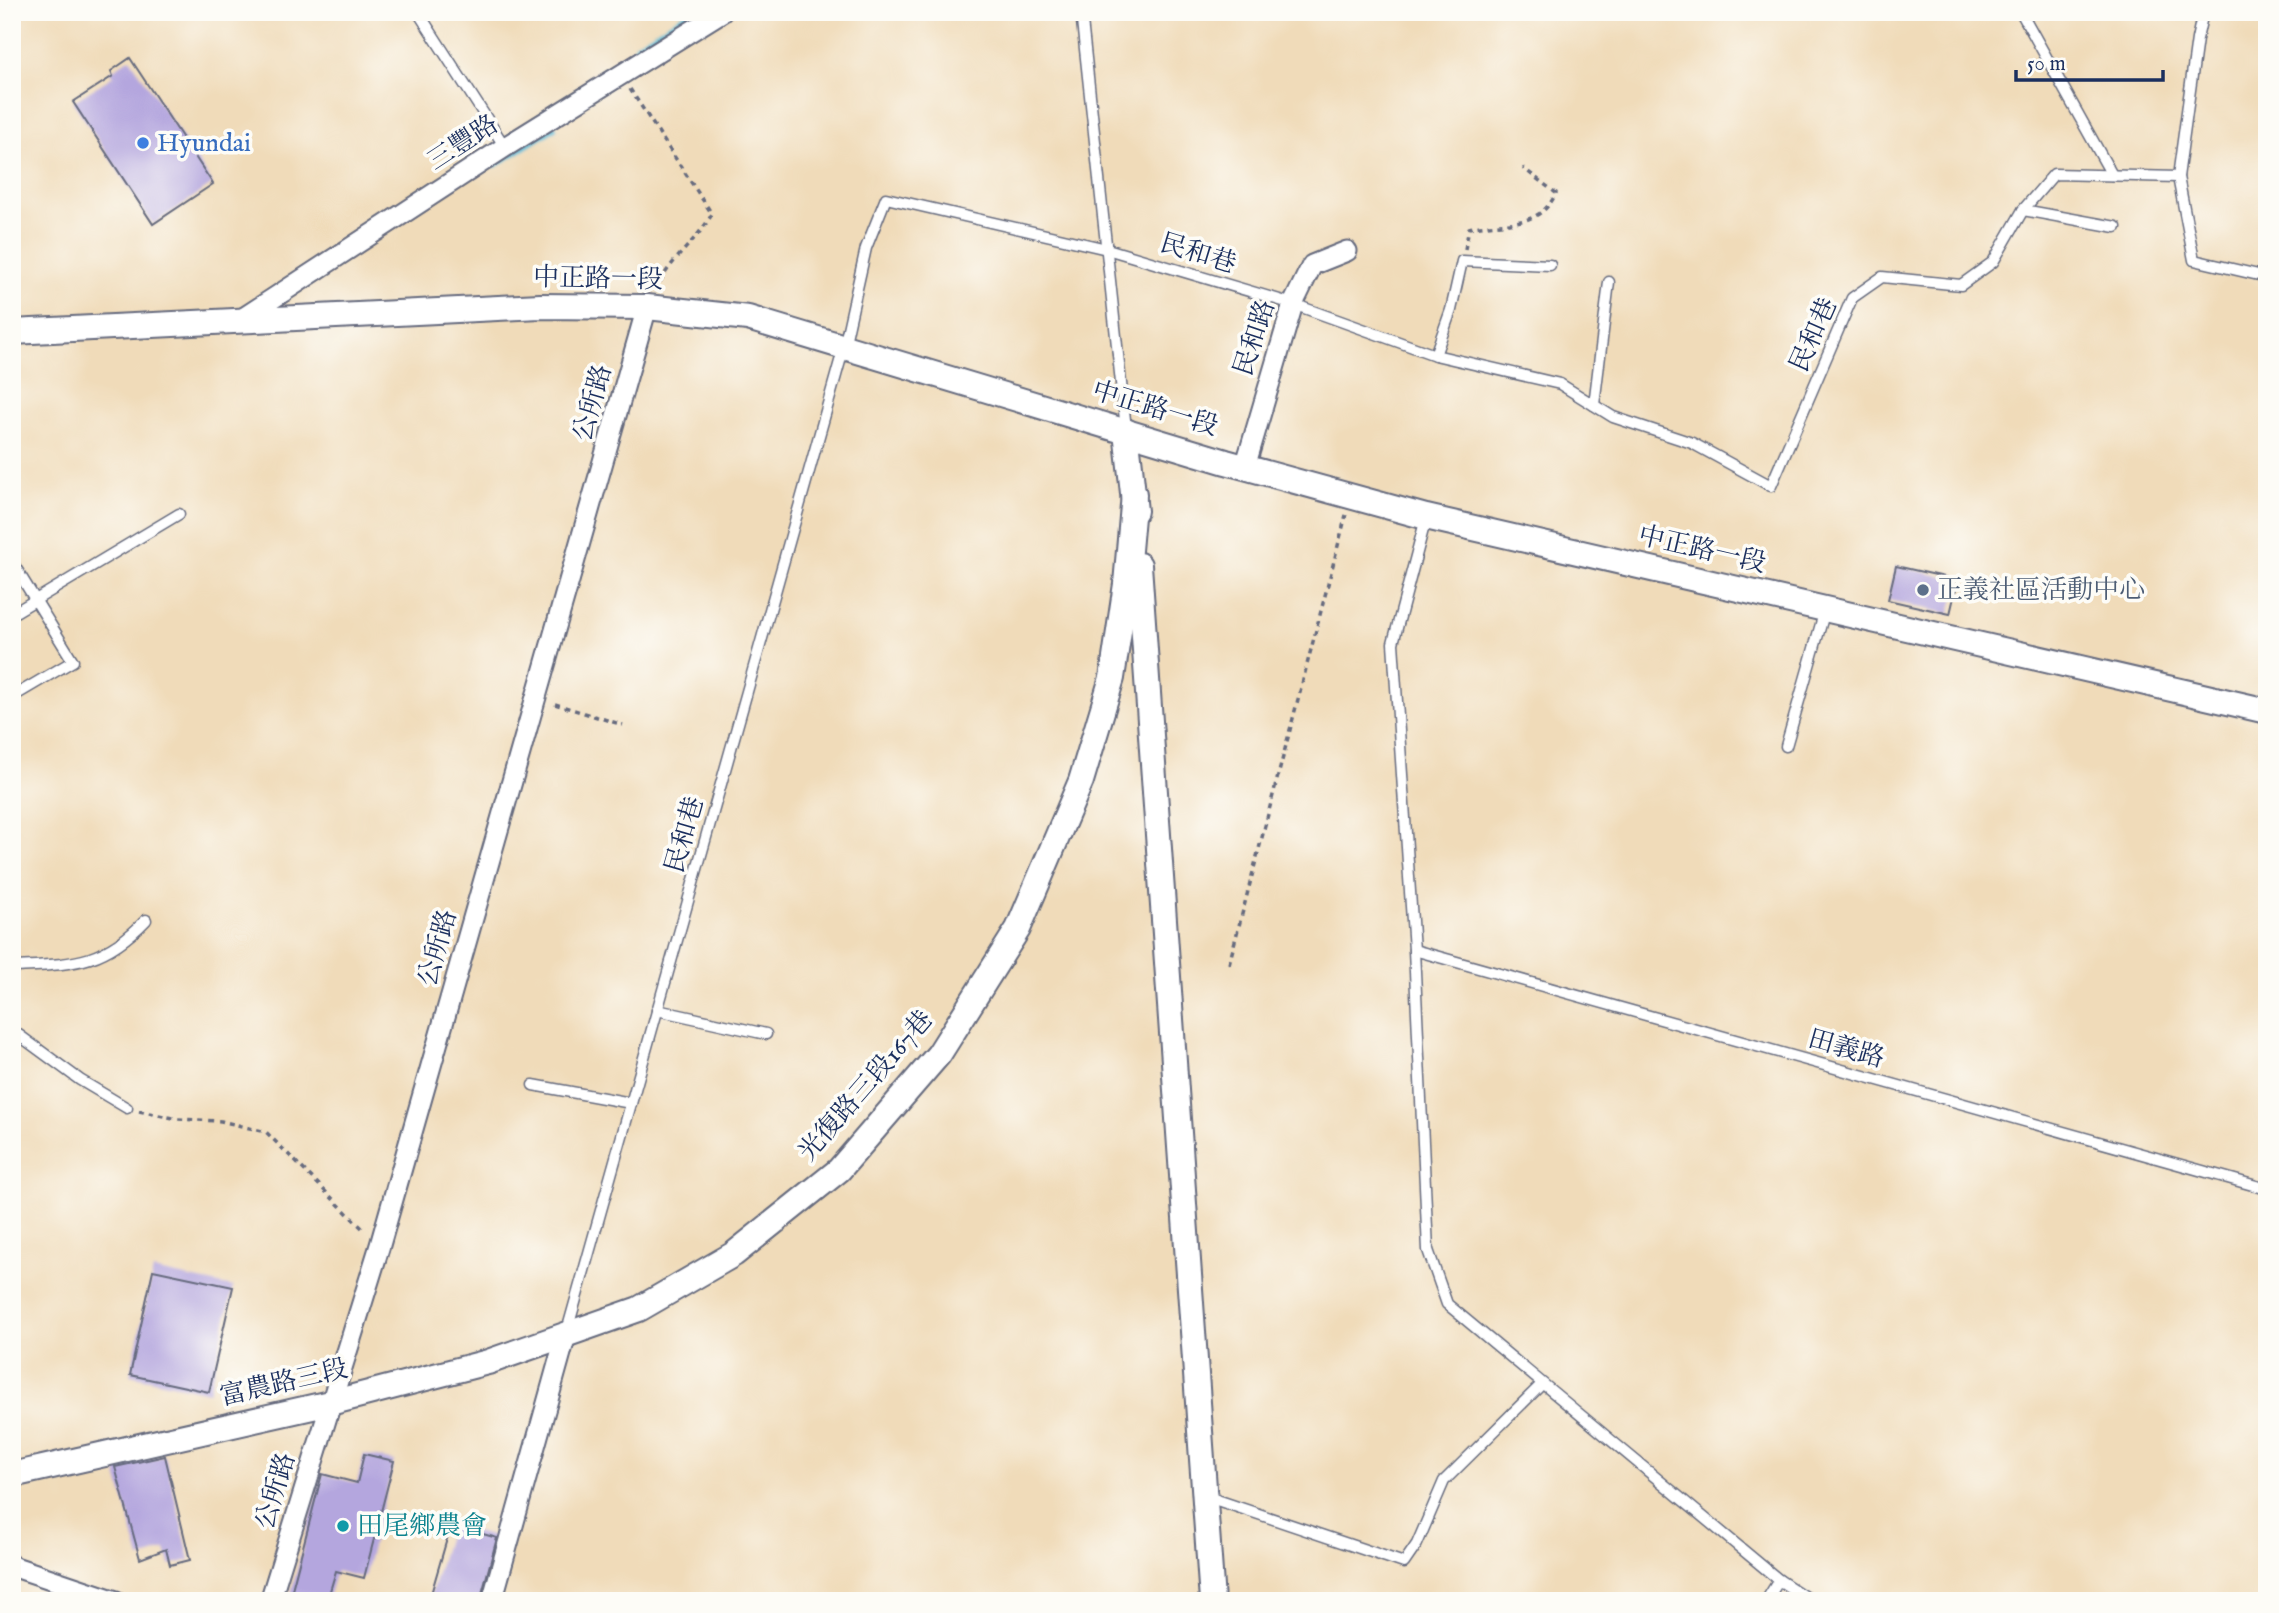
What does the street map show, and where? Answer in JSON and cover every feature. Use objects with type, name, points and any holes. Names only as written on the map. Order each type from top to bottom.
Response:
[{"type":"street","name":"三豐路","points":[[236,323],[505,147],[722,12]]},
{"type":"street","name":"民和路","points":[[1245,467],[1264,394],[1293,304],[1312,265],[1347,251]]},
{"type":"street","name":"中正路一段","points":[[12,332],[540,306],[647,307],[748,318],[1245,467],[1426,517],[2267,711]]},
{"type":"street","name":"公所路","points":[[270,1601],[380,1245],[647,307]]},
{"type":"street","points":[[1126,431],[1134,494],[1148,679],[1212,1601]]},
{"type":"street","name":"光復路三段167巷","points":[[566,1335],[639,1309],[734,1254],[839,1170],[939,1054],[1018,929],[1081,781],[1112,678],[1126,584],[1134,494]]},
{"type":"street","points":[[1112,678],[1129,670],[1139,670],[1148,679]]},
{"type":"street","points":[[492,1601],[566,1335]]},
{"type":"street","name":"富農路三段","points":[[12,1475],[330,1403],[488,1362],[566,1335]]},
{"type":"street","points":[[12,1566],[106,1599]]},
{"type":"lane","points":[[418,12],[505,147]]},
{"type":"lane","points":[[1081,12],[1126,431]]},
{"type":"lane","points":[[2021,12],[2112,175]]},
{"type":"lane","points":[[2203,12],[2178,177],[2194,260],[2267,277]]},
{"type":"lane","name":"民和巷","points":[[566,1335],[844,347],[866,248],[886,198],[1107,249],[1293,304],[1435,355],[1560,384],[1613,417],[1692,443],[1771,486],[1852,298],[1882,277],[1961,285],[1993,262],[2023,210],[2054,174],[2178,177]]},
{"type":"lane","points":[[2023,210],[2116,227]]},
{"type":"lane","points":[[1435,355],[1451,310],[1462,261],[1550,265]]},
{"type":"lane","points":[[1594,405],[1609,282]]},
{"type":"lane","points":[[12,614],[179,514]]},
{"type":"lane","points":[[1426,517],[1393,643],[1414,950],[1428,1250],[1447,1304],[1779,1580],[1811,1601]]},
{"type":"lane","points":[[12,562],[73,661],[12,697]]},
{"type":"lane","points":[[1786,746],[1825,609]]},
{"type":"lane","points":[[12,967],[93,959],[125,942],[146,920]]},
{"type":"lane","name":"田義路","points":[[1414,950],[2267,1189]]},
{"type":"lane","points":[[657,1010],[766,1034]]},
{"type":"lane","points":[[12,1030],[80,1080],[127,1108]]},
{"type":"lane","points":[[533,1085],[631,1103]]},
{"type":"lane","points":[[1204,1496],[1404,1563],[1417,1544],[1444,1481],[1542,1384]]},
{"type":"lane","points":[[1766,1601],[1779,1580]]},
{"type":"path","points":[[615,80],[712,214],[701,236],[674,261],[661,279],[647,307]]},
{"type":"path","points":[[1462,261],[1469,228],[1496,222],[1530,220],[1548,210],[1556,193],[1523,168]]},
{"type":"path","points":[[1228,964],[1351,496]]},
{"type":"path","points":[[536,698],[623,725]]},
{"type":"path","points":[[127,1108],[178,1119],[220,1121],[266,1132],[380,1245]]},
{"type":"building","name":"Hyundai","points":[[130,58],[213,184],[153,224],[73,102],[113,76],[111,71]]},
{"type":"building","name":"正義社區活動中心","points":[[1896,566],[1958,580],[1950,614],[1888,600]]},
{"type":"building","points":[[153,1270],[233,1287],[209,1392],[130,1375]]},
{"type":"building","name":"田尾鄉農會","points":[[364,1454],[394,1461],[364,1578],[336,1571],[327,1601],[289,1601],[322,1474],[357,1483]]},
{"type":"building","points":[[165,1456],[190,1560],[170,1565],[166,1549],[140,1559],[115,1467]]},
{"type":"building","points":[[451,1525],[497,1538],[480,1601],[429,1601]]},
{"type":"waterway","points":[[626,64],[638,45],[691,12]]},
{"type":"waterway","points":[[495,165],[554,128]]},
{"type":"place","name":"Hyundai","points":[[143,143]]},
{"type":"place","name":"正義社區活動中心","points":[[1923,590]]},
{"type":"place","name":"田尾鄉農會","points":[[343,1526]]}]
